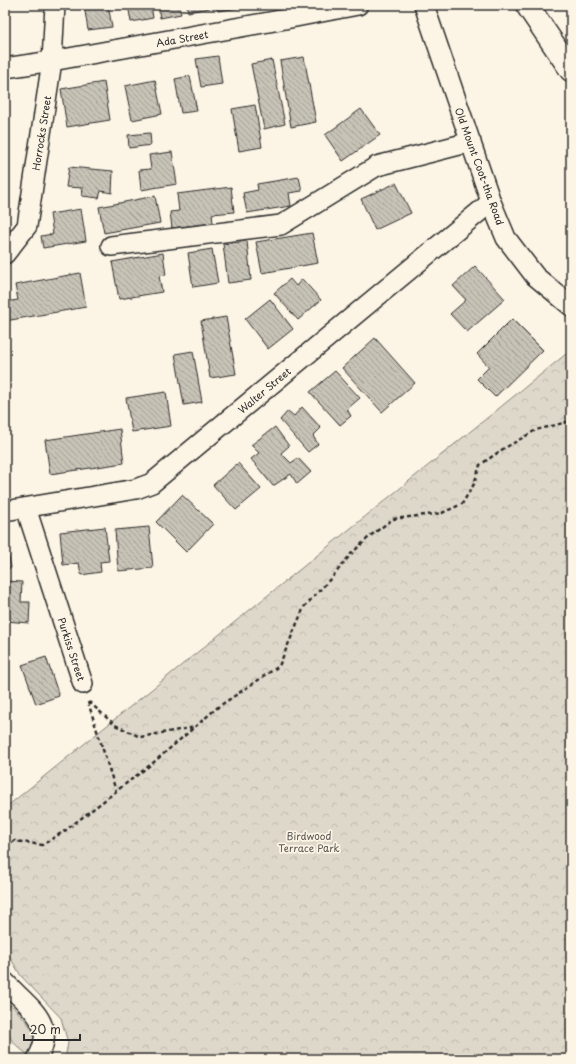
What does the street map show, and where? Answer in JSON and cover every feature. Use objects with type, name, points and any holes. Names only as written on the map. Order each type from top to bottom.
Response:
[{"type":"main road","points":[[527,5],[571,70]]},
{"type":"street","name":"Horrocks Street","points":[[5,254],[27,226],[52,61],[55,5]]},
{"type":"street","name":"Ada Street","points":[[5,68],[52,61],[335,7],[358,5]]},
{"type":"street","name":"Old Mount Coot-tha Road","points":[[424,5],[491,202],[506,238],[534,276],[571,306]]},
{"type":"street","points":[[111,246],[281,225],[377,166],[470,142]]},
{"type":"street","name":"Walter Street","points":[[5,511],[136,489],[152,483],[491,202]]},
{"type":"street","name":"Purkiss Street","points":[[26,508],[85,692]]},
{"type":"street","points":[[5,982],[39,1017],[44,1028],[45,1041],[37,1059]]},
{"type":"path","points":[[5,844],[15,841],[42,845],[66,830],[154,762],[218,707],[279,666],[304,607],[334,575],[350,554],[370,536],[393,520],[442,513],[462,504],[474,484],[480,465],[503,449],[536,430],[571,421]]},
{"type":"path","points":[[85,692],[116,725],[140,737],[196,726]]},
{"type":"path","points":[[85,692],[116,791]]},
{"type":"green space","name":"Birdwood Terrace Park","points":[[571,350],[571,1059],[65,1059],[68,1043],[61,1018],[21,976],[7,952],[5,945],[5,808]]},
{"type":"green space","points":[[11,1005],[33,1031],[33,1044],[30,1053],[27,1054],[20,1048],[11,1039],[9,1034],[7,1023],[8,1007]]},
{"type":"building","points":[[84,5],[108,5],[112,27],[88,30]]},
{"type":"building","points":[[128,5],[151,5],[153,18],[131,22]]},
{"type":"building","points":[[158,5],[179,5],[181,14],[160,18]]},
{"type":"building","points":[[187,5],[209,5],[210,8],[188,12]]},
{"type":"building","points":[[217,5],[239,5],[239,8],[218,11]]},
{"type":"building","points":[[218,56],[222,84],[201,87],[196,59]]},
{"type":"building","points":[[304,57],[316,122],[291,127],[280,61]]},
{"type":"building","points":[[272,60],[285,124],[264,129],[251,64]]},
{"type":"building","points":[[190,76],[197,111],[181,113],[175,79]]},
{"type":"building","points":[[155,80],[162,114],[132,120],[125,86]]},
{"type":"building","points":[[104,82],[110,120],[67,127],[61,89]]},
{"type":"building","points":[[255,105],[262,147],[239,151],[232,109]]},
{"type":"building","points":[[361,109],[380,135],[343,161],[325,135]]},
{"type":"building","points":[[150,133],[151,145],[129,148],[128,135]]},
{"type":"building","points":[[172,152],[177,184],[141,190],[139,170],[151,169],[149,155]]},
{"type":"building","points":[[69,167],[113,171],[112,193],[101,191],[99,198],[82,196],[83,188],[66,187]]},
{"type":"building","points":[[299,177],[302,191],[289,193],[291,206],[247,213],[243,193],[258,190],[257,184]]},
{"type":"building","points":[[396,183],[411,213],[375,230],[361,199]]},
{"type":"building","points":[[231,187],[234,212],[212,214],[213,223],[172,228],[170,212],[179,211],[177,194]]},
{"type":"building","points":[[155,196],[160,223],[104,233],[99,207]]},
{"type":"building","points":[[81,209],[86,241],[43,248],[41,236],[53,234],[50,214]]},
{"type":"building","points":[[312,233],[318,263],[262,273],[256,242]]},
{"type":"building","points":[[247,241],[251,280],[228,283],[223,244]]},
{"type":"building","points":[[212,249],[218,283],[193,287],[188,253]]},
{"type":"building","points":[[163,253],[166,275],[159,276],[162,292],[119,299],[112,262]]},
{"type":"building","points":[[475,266],[505,299],[467,332],[450,314],[466,300],[453,286]]},
{"type":"building","points":[[80,273],[86,307],[5,321],[5,302],[18,300],[15,285]]},
{"type":"building","points":[[290,279],[296,286],[302,279],[321,300],[298,320],[274,293]]},
{"type":"building","points":[[270,299],[293,329],[268,349],[245,319]]},
{"type":"building","points":[[226,317],[236,374],[210,378],[201,321]]},
{"type":"building","points":[[512,319],[543,350],[495,397],[477,379],[489,367],[477,354]]},
{"type":"building","points":[[375,338],[415,383],[382,412],[342,368]]},
{"type":"building","points":[[193,351],[202,402],[184,405],[175,354]]},
{"type":"building","points":[[335,371],[360,398],[347,409],[351,416],[340,425],[310,392]]},
{"type":"building","points":[[166,392],[171,426],[132,432],[126,398]]},
{"type":"building","points":[[302,407],[321,428],[313,436],[318,444],[308,452],[280,420],[288,411],[294,416]]},
{"type":"building","points":[[275,427],[289,446],[281,453],[291,463],[298,458],[311,472],[297,484],[291,474],[273,486],[251,459],[259,453],[251,445]]},
{"type":"building","points":[[120,429],[124,463],[50,474],[45,440]]},
{"type":"building","points":[[238,463],[261,489],[236,510],[213,485]]},
{"type":"building","points":[[182,495],[213,524],[186,552],[156,522]]},
{"type":"building","points":[[105,527],[109,561],[100,562],[101,572],[81,575],[79,563],[63,565],[60,532]]},
{"type":"building","points":[[149,527],[153,568],[118,571],[115,530]]},
{"type":"building","points":[[5,536],[11,568],[5,569]]},
{"type":"building","points":[[5,581],[22,582],[21,602],[30,602],[29,623],[5,621]]},
{"type":"building","points":[[46,657],[59,696],[36,704],[22,665]]}]
